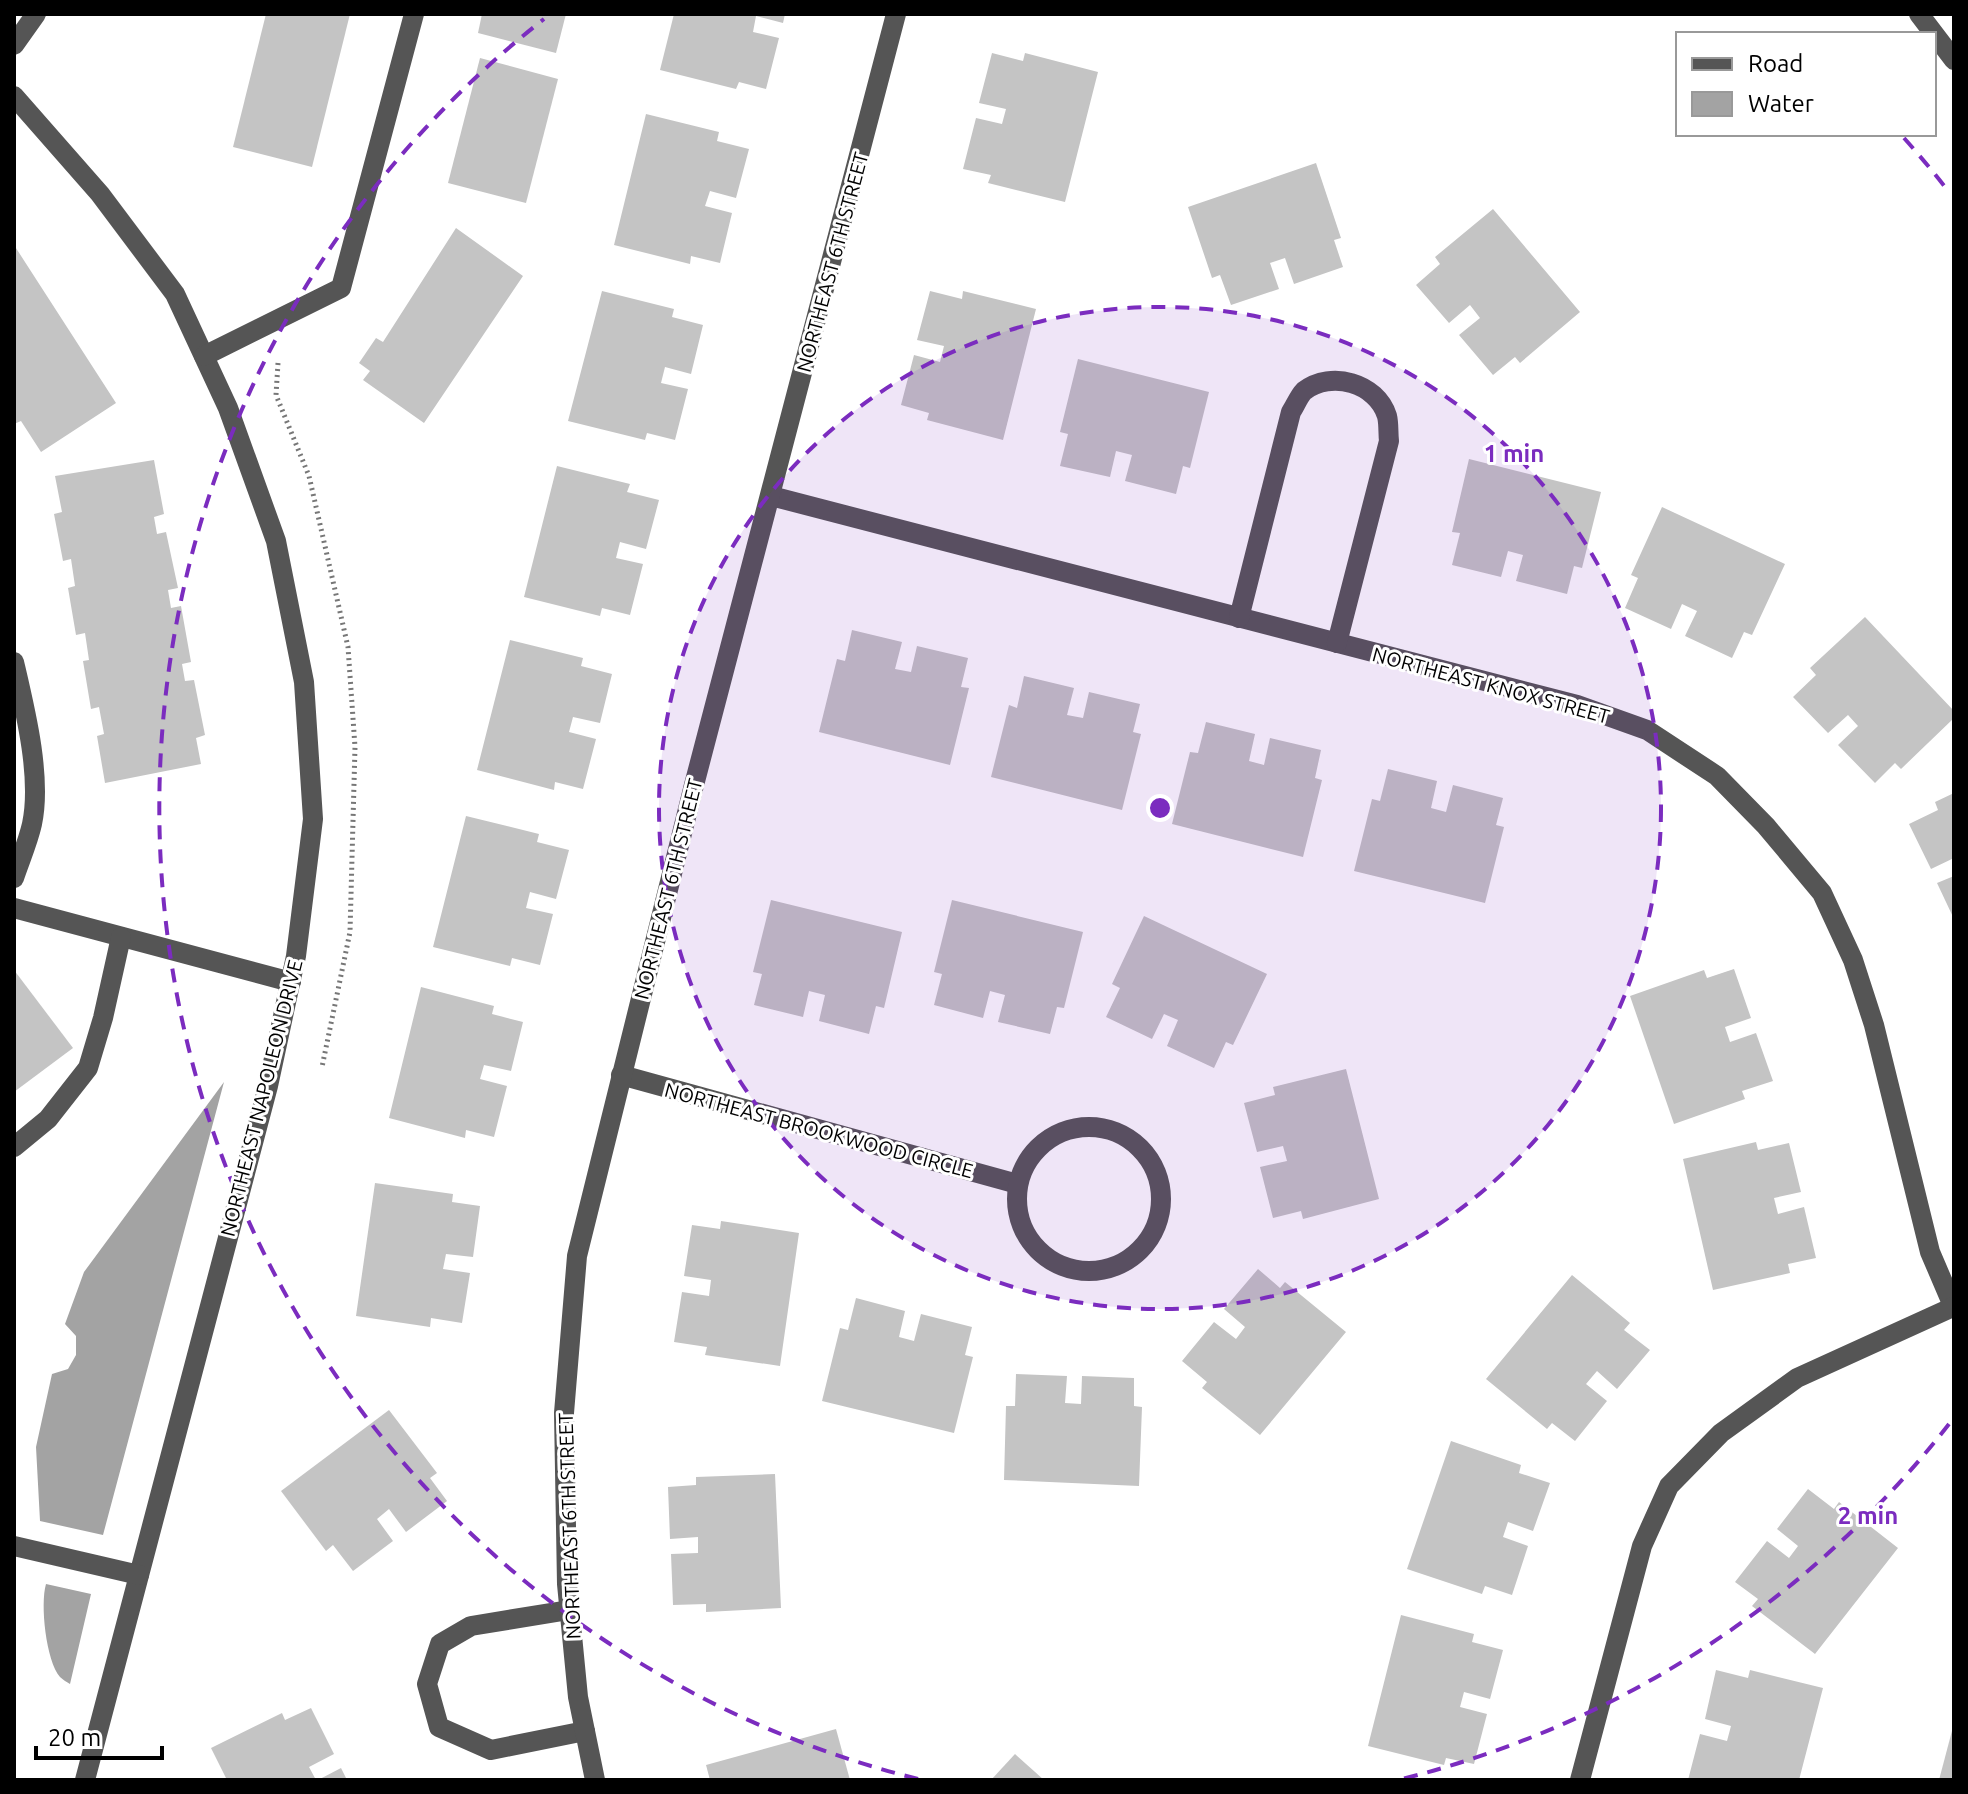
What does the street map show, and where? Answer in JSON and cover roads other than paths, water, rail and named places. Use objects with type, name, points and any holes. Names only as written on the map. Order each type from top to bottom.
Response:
[{"type":"street","points":[[14,45],[36,14]]},
{"type":"street","points":[[204,356],[341,288],[414,14]]},
{"type":"street","name":"NORTHEAST 6TH STREET","points":[[595,1780],[578,1697],[569,1610],[564,1413],[577,1256],[694,785],[896,14]]},
{"type":"street","points":[[1919,14],[1933,32]]},
{"type":"street","points":[[1936,36],[1954,60]]},
{"type":"street","name":"NORTHEAST NAPOLEON DRIVE","points":[[14,96],[100,194],[175,294],[228,408],[276,541],[304,682],[313,819],[296,956],[268,1086],[85,1780]]},
{"type":"street","points":[[1239,618],[1291,412],[1303,392],[1325,381],[1347,382],[1371,391],[1386,414],[1389,441],[1337,643]]},
{"type":"street","name":"NORTHEAST KNOX STREET","points":[[771,496],[1577,705],[1647,730],[1717,776],[1766,826],[1822,893],[1853,960],[1874,1025],[1930,1252],[1954,1308]]},
{"type":"street","points":[[14,662],[26,711],[34,771],[32,822],[14,878]]},
{"type":"street","points":[[14,908],[291,982]]},
{"type":"street","points":[[14,1147],[48,1119],[88,1068],[121,937]]},
{"type":"street","name":"NORTHEAST BROOKWOOD CIRCLE","points":[[621,1075],[1018,1184]]},
{"type":"street","points":[[1085,1126],[1109,1129],[1131,1140],[1148,1157],[1159,1178],[1162,1202],[1157,1225],[1145,1246],[1127,1261],[1104,1269],[1081,1271],[1058,1265],[1031,1241],[1024,1231],[1017,1208],[1018,1184],[1026,1162],[1041,1144],[1062,1131],[1085,1126]]},
{"type":"street","points":[[1580,1780],[1642,1546],[1669,1486],[1721,1433],[1797,1378],[1954,1308]]},
{"type":"street","points":[[14,1546],[139,1575]]},
{"type":"street","points":[[569,1610],[471,1626],[440,1644],[427,1684],[439,1727],[491,1750],[585,1731]]},
{"type":"water","points":[[224,1082],[103,1535],[40,1521],[36,1447],[52,1374],[68,1369],[76,1355],[76,1336],[65,1324],[84,1272]]},
{"type":"water","points":[[46,1584],[91,1594],[70,1684],[60,1677],[51,1659],[44,1605]]}]
